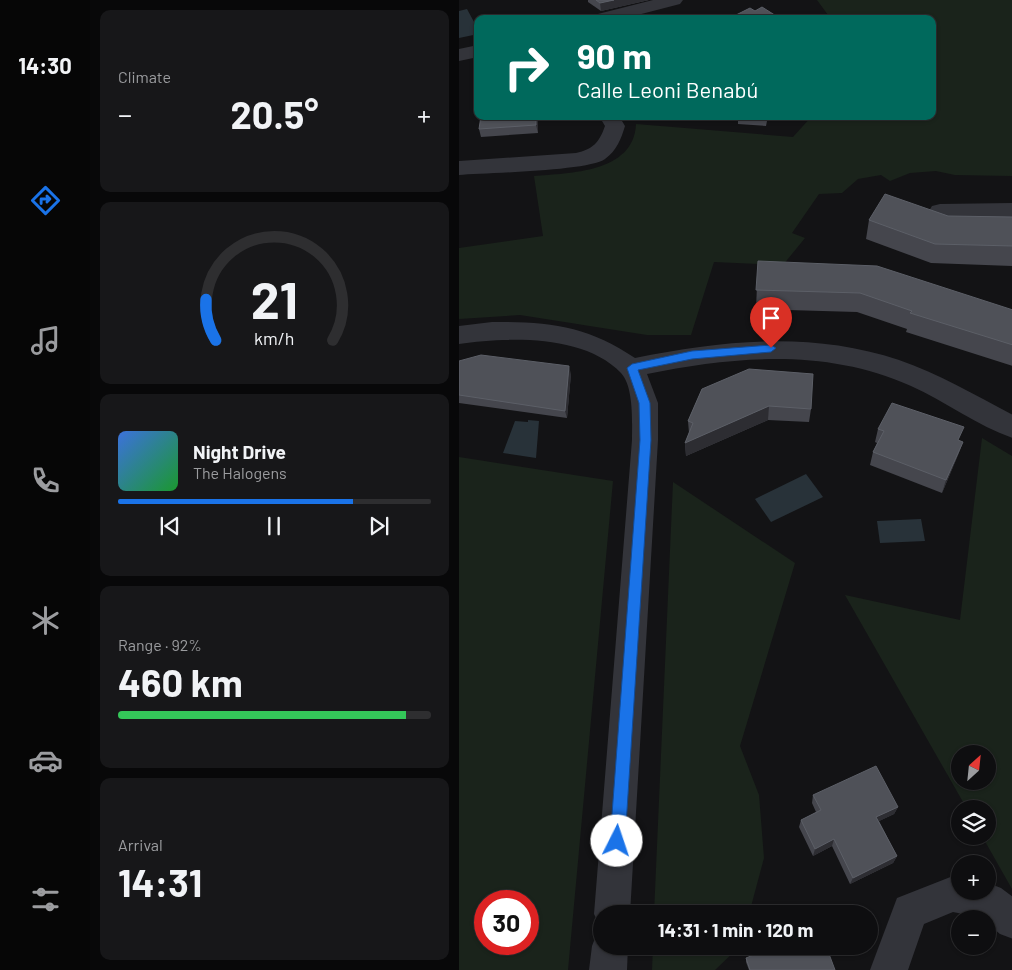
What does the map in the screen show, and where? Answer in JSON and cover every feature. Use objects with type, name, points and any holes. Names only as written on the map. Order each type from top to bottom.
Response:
[{"type":"street","points":[[616,15],[674,0]]},
{"type":"street","points":[[459,56],[474,52]]},
{"type":"street","points":[[459,168],[576,160],[597,155],[610,142],[615,126],[611,120]]},
{"type":"street","points":[[940,211],[1012,210]]},
{"type":"street","points":[[459,335],[488,330],[552,334],[599,346],[632,368],[645,403],[645,440],[613,905]]},
{"type":"street","points":[[632,368],[692,355],[771,348],[803,349],[849,357],[890,368],[948,393],[1012,428]]},
{"type":"street","points":[[889,970],[910,911],[953,894],[988,901],[1012,921]]},
{"type":"street","points":[[608,970],[609,955]]},
{"type":"shaded area","points":[[817,0],[1012,0],[1012,176],[955,175],[936,171],[910,173],[890,181],[881,175],[858,179],[842,193],[819,194],[792,233],[805,238],[783,265],[714,262],[691,335],[647,335],[520,315],[459,319],[459,248],[543,236],[534,176],[581,171],[612,161],[624,152],[632,140],[636,124],[793,137],[808,120],[936,120],[936,15],[828,15]]},
{"type":"shaded area","points":[[467,9],[474,22],[474,35],[459,38],[459,11]]},
{"type":"shaded area","points":[[528,420],[539,421],[536,458],[503,453],[515,421],[528,422]]},
{"type":"shaded area","points":[[982,438],[1012,456],[1012,889],[996,861],[996,855],[993,855],[987,845],[996,845],[996,800],[962,800],[956,790],[997,790],[997,745],[951,745],[951,781],[845,595],[960,620]]},
{"type":"shaded area","points":[[459,457],[613,481],[568,970],[459,970]]},
{"type":"shaded area","points":[[806,474],[823,497],[771,522],[755,499]]},
{"type":"shaded area","points":[[673,482],[795,563],[740,746],[759,795],[764,858],[751,905],[654,905]]},
{"type":"shaded area","points":[[921,519],[925,541],[880,543],[877,521]]},
{"type":"shaded area","points":[[653,955],[731,955],[715,970],[652,970]]},
{"type":"building","points":[[596,0],[614,0],[600,3]]},
{"type":"building","points":[[762,7],[775,15],[736,15],[750,8],[755,11]]},
{"type":"building","points":[[480,120],[536,120],[536,125],[479,129]]},
{"type":"building","points":[[885,194],[948,216],[1013,217],[1013,246],[935,244],[869,220]]},
{"type":"building","points":[[758,261],[877,266],[1013,310],[1013,345],[910,313],[912,311],[860,293],[756,290]]},
{"type":"building","points":[[481,355],[569,366],[565,411],[459,395],[459,361]]},
{"type":"building","points":[[749,369],[813,374],[811,409],[769,406],[685,443],[693,423],[688,421],[702,389]]},
{"type":"building","points":[[892,403],[964,427],[958,440],[963,442],[946,480],[873,452],[884,431],[878,429]]},
{"type":"building","points":[[876,766],[898,807],[876,817],[897,856],[853,878],[834,839],[815,849],[801,820],[821,810],[813,795]]},
{"type":"building","points":[[753,955],[829,955],[835,970],[750,970],[746,958]]},
{"type":"route","points":[[617,841],[645,440],[645,403],[632,368],[692,355],[771,348]]}]
